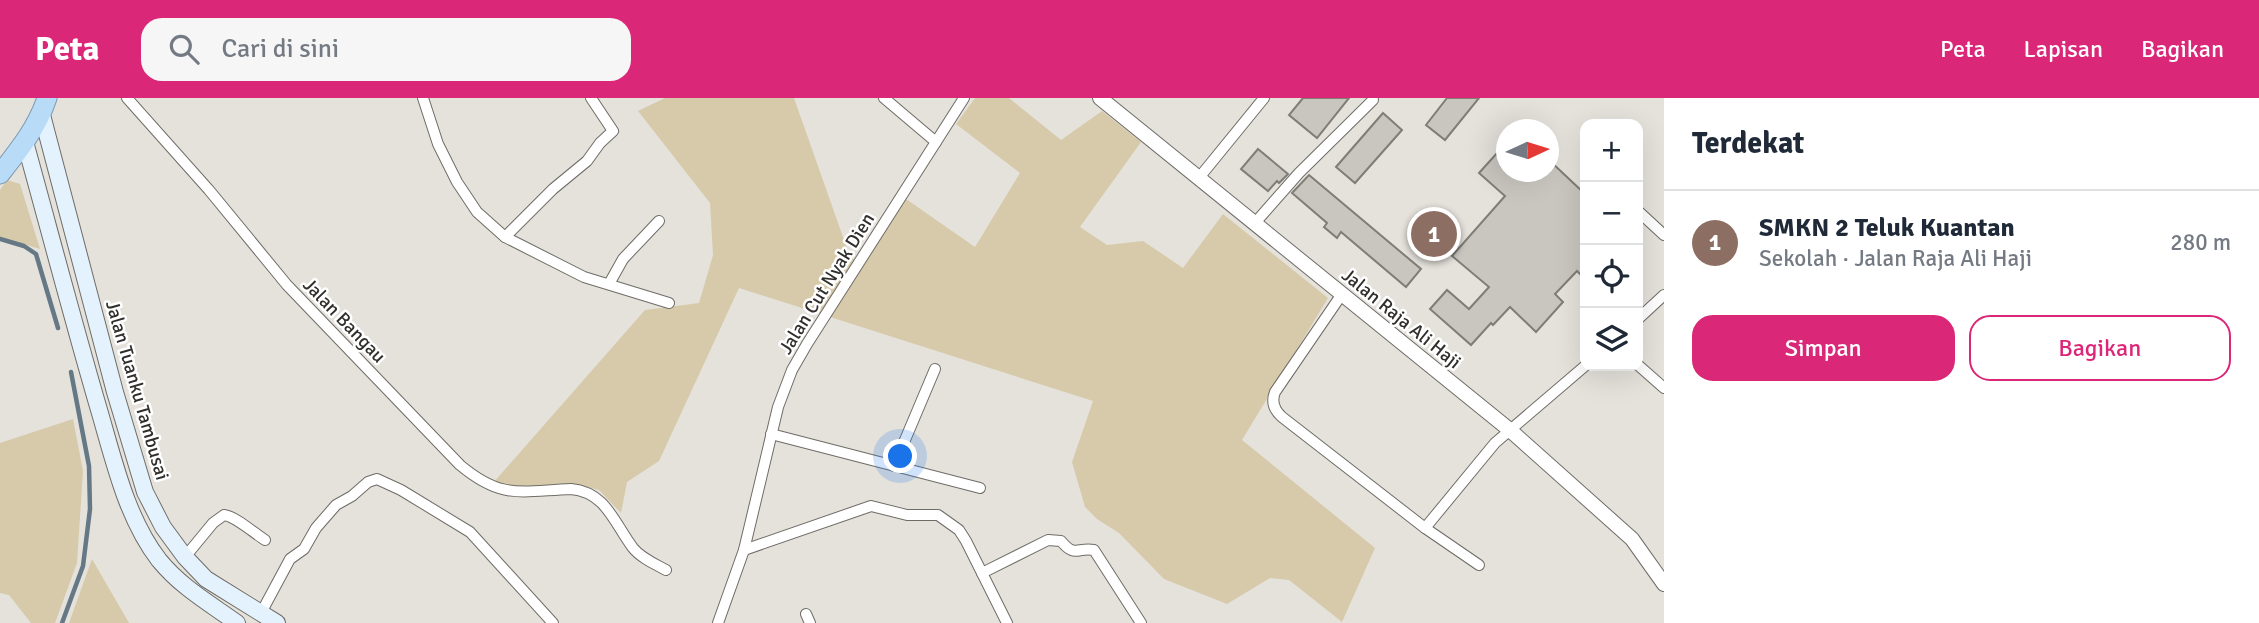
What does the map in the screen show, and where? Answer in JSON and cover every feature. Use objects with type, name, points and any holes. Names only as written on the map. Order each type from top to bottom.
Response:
[{"type":"highway","points":[[0,174],[26,142],[44,106]]},
{"type":"main road","name":"Jalan Tuanku Tambusai","points":[[44,106],[112,379],[145,492],[163,527],[185,557],[206,579],[277,623]]},
{"type":"main road","points":[[26,142],[72,319],[125,495],[142,535],[159,560],[182,585],[237,623]]},
{"type":"street","name":"Jalan Bangau","points":[[127,98],[209,190],[287,285],[460,465],[478,480],[507,491],[580,489],[602,501],[634,550],[666,570]]},
{"type":"street","points":[[423,98],[439,144],[457,182],[477,212],[505,237],[584,277],[668,303]]},
{"type":"street","points":[[505,237],[553,189],[587,161],[613,131],[591,98]]},
{"type":"street","points":[[884,98],[936,142]]},
{"type":"street","name":"Jalan Cut Nyak Dien","points":[[718,623],[744,550],[778,407],[792,370],[964,98]]},
{"type":"street","name":"Jalan Raja Ali Haji","points":[[1100,98],[1511,431],[1632,540],[1663,580]]},
{"type":"street","points":[[1198,178],[1264,98]]},
{"type":"street","points":[[1254,224],[1299,173],[1373,100]]},
{"type":"street","points":[[1643,216],[1664,235]]},
{"type":"street","points":[[608,284],[622,259],[659,221]]},
{"type":"street","points":[[1342,294],[1275,392],[1275,408],[1425,528],[1479,565]]},
{"type":"street","points":[[1643,314],[1664,295]]},
{"type":"street","points":[[894,466],[935,369]]},
{"type":"street","points":[[1643,369],[1664,387]]},
{"type":"street","points":[[1425,528],[1495,443],[1580,370]]},
{"type":"street","points":[[771,434],[981,488]]},
{"type":"street","points":[[261,613],[290,559],[304,549],[316,528],[337,505],[368,482],[377,479],[401,490],[470,532],[553,623]]},
{"type":"street","points":[[744,550],[863,508],[876,506],[907,515],[938,515],[959,530],[1007,623]]},
{"type":"street","points":[[185,557],[213,523],[224,515],[231,516],[265,540]]},
{"type":"street","points":[[982,573],[1048,540],[1061,541],[1073,551],[1094,550],[1141,623]]},
{"type":"shaded area","points":[[665,98],[794,98],[850,257],[863,265],[906,199],[975,247],[1020,173],[956,124],[975,98],[1009,98],[1061,140],[1102,111],[1141,142],[1080,227],[1107,245],[1143,241],[1183,268],[1223,214],[1328,298],[1242,440],[1375,548],[1342,622],[1289,580],[1270,578],[1227,604],[1164,579],[1119,533],[1097,519],[1085,507],[1072,462],[1093,401],[739,288],[659,461],[627,482],[621,513],[599,490],[580,485],[513,489],[493,483],[645,310],[699,303],[713,255],[710,203],[638,111]]},
{"type":"shaded area","points":[[7,180],[20,184],[40,249],[0,237],[0,190]]},
{"type":"shaded area","points":[[73,419],[83,471],[77,563],[55,623],[31,623],[9,595],[0,593],[0,443]]},
{"type":"shaded area","points":[[92,559],[129,623],[69,623]]},
{"type":"building","points":[[1303,98],[1349,98],[1317,138],[1289,115]]},
{"type":"building","points":[[1447,98],[1479,98],[1445,140],[1426,125]]},
{"type":"building","points":[[1383,113],[1402,130],[1355,183],[1336,167]]},
{"type":"building","points":[[1258,149],[1288,174],[1268,191],[1241,169]]},
{"type":"building","points":[[1496,154],[1496,182],[1559,182],[1559,169],[1580,189],[1580,274],[1577,271],[1555,294],[1563,302],[1536,332],[1510,307],[1471,345],[1430,309],[1447,290],[1469,309],[1489,287],[1452,256],[1505,196],[1479,173]]},
{"type":"building","points":[[1309,175],[1421,269],[1406,287],[1341,232],[1337,238],[1324,227],[1327,223],[1292,193]]},
{"type":"waterway","points":[[0,239],[24,246],[36,254],[58,328]]},
{"type":"waterway","points":[[62,623],[83,566],[90,509],[89,466],[71,372]]},
{"type":"place","name":"SMKN 2 Teluk Kuantan","points":[[1434,234]]}]
